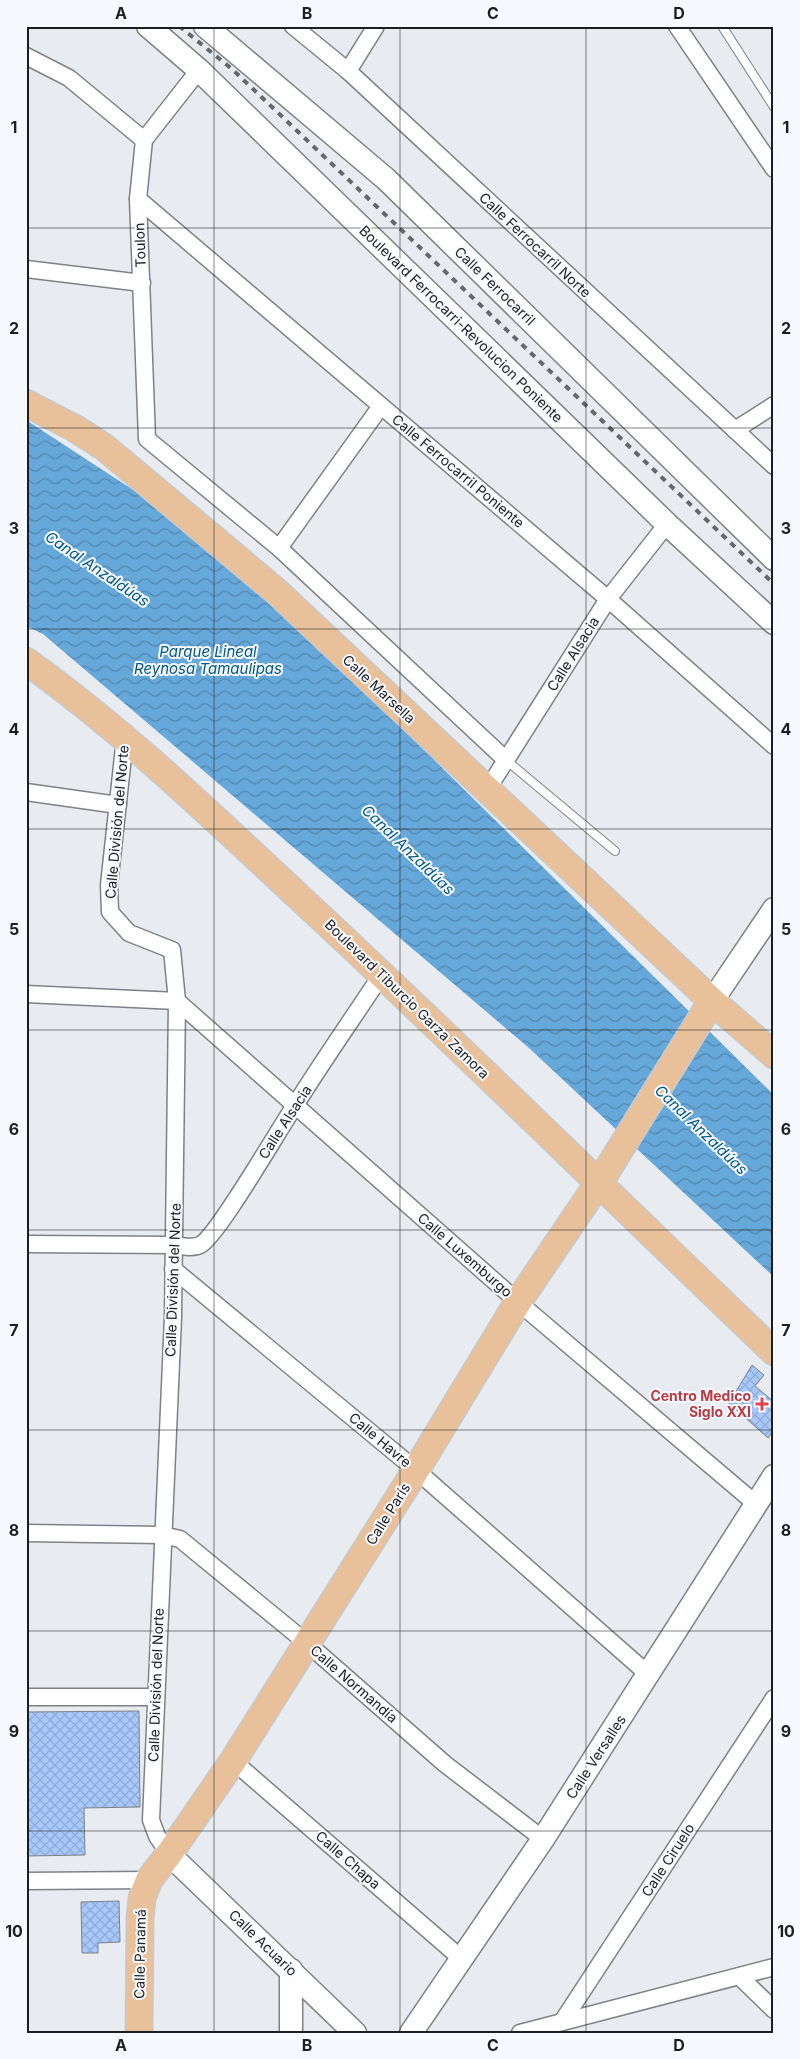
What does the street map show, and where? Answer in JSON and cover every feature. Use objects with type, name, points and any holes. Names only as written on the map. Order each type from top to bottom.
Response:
[{"type":"main road","name":"Calle Marsella","points":[[26,403],[76,429],[104,447],[276,591],[487,790],[706,1010],[774,1055]]},
{"type":"main road","name":"Boulevard Tiburcio Garza Zamora","points":[[26,661],[125,738],[382,974],[602,1178],[774,1352]]},
{"type":"main road","name":"Calle París","points":[[169,1854],[233,1761],[308,1644],[518,1302],[602,1178],[706,1010]]},
{"type":"main road","name":"Calle Panamá","points":[[139,2033],[140,1918],[142,1898],[149,1880],[169,1854]]},
{"type":"street","name":"Boulevard Ferrocarri-Revolucion Poniente","points":[[148,26],[199,70],[667,524],[774,623]]},
{"type":"street","name":"Calle Ferrocarril","points":[[205,26],[386,180],[774,559]]},
{"type":"street","name":"Calle Ferrocarril Norte","points":[[293,26],[348,71],[774,466]]},
{"type":"street","points":[[348,71],[376,26]]},
{"type":"street","points":[[676,26],[774,169]]},
{"type":"street","points":[[26,56],[69,78],[144,140],[199,70]]},
{"type":"street","name":"Toulon","points":[[144,140],[138,199],[147,439],[279,548]]},
{"type":"street","name":"Calle Ferrocarril Poniente","points":[[138,199],[608,599],[774,746]]},
{"type":"street","points":[[26,269],[142,283]]},
{"type":"street","points":[[734,430],[774,405]]},
{"type":"street","points":[[381,406],[279,548],[506,760]]},
{"type":"street","name":"Calle Alsacia","points":[[487,790],[608,599],[667,524]]},
{"type":"street","name":"Calle División del Norte","points":[[125,738],[109,885],[110,912],[129,933],[172,950],[177,1001],[174,1269],[151,1820],[157,1836],[169,1854]]},
{"type":"street","points":[[26,792],[118,805]]},
{"type":"street","points":[[706,1010],[774,909]]},
{"type":"street","name":"Calle Alsacia","points":[[26,1244],[174,1245],[190,1247],[201,1245],[214,1232],[382,974]]},
{"type":"street","points":[[26,994],[177,1001]]},
{"type":"street","name":"Calle Luxemburgo","points":[[177,1001],[518,1302],[756,1504]]},
{"type":"street","name":"Calle Havre","points":[[174,1269],[416,1470],[649,1675]]},
{"type":"street","name":"Calle Versalles","points":[[412,2033],[543,1840],[774,1476]]},
{"type":"street","name":"Calle Normandía","points":[[26,1533],[162,1535],[180,1539],[308,1644],[445,1764],[543,1840]]},
{"type":"street","points":[[26,1697],[155,1697]]},
{"type":"street","name":"Calle Ciruelo","points":[[562,2022],[774,1698]]},
{"type":"street","name":"Calle Chapa","points":[[233,1761],[463,1960]]},
{"type":"street","name":"Calle Acuario","points":[[169,1854],[355,2033]]},
{"type":"street","points":[[26,1881],[149,1880]]},
{"type":"street","points":[[525,2032],[774,1967]]},
{"type":"street","points":[[291,1970],[291,2033]]},
{"type":"street","points":[[740,1977],[774,2010]]},
{"type":"lane","points":[[722,26],[774,107]]},
{"type":"lane","points":[[506,760],[615,851]]},
{"type":"water","name":"Parque Lineal Reynosa Tamaulipas","points":[[26,420],[164,510],[276,604],[774,1095],[774,1277],[529,1048],[43,634],[26,626]]},
{"type":"building","points":[[752,1365],[764,1375],[755,1386],[774,1402],[774,1429],[768,1438],[729,1403]]},
{"type":"building","points":[[139,1711],[140,1807],[84,1808],[85,1855],[26,1856],[26,1712]]},
{"type":"building","points":[[119,1901],[120,1942],[98,1943],[98,1953],[82,1953],[81,1902]]},
{"type":"railway","points":[[179,26],[232,69],[774,584]]},
{"type":"place","name":"Centro Medico Siglo XXI","points":[[762,1404]]},
{"type":"water label","name":"Canal Anzaldúas","points":[[97,569]]},
{"type":"water label","name":"Canal Anzaldúas","points":[[408,850]]},
{"type":"water label","name":"Canal Anzaldúas","points":[[701,1130]]}]
